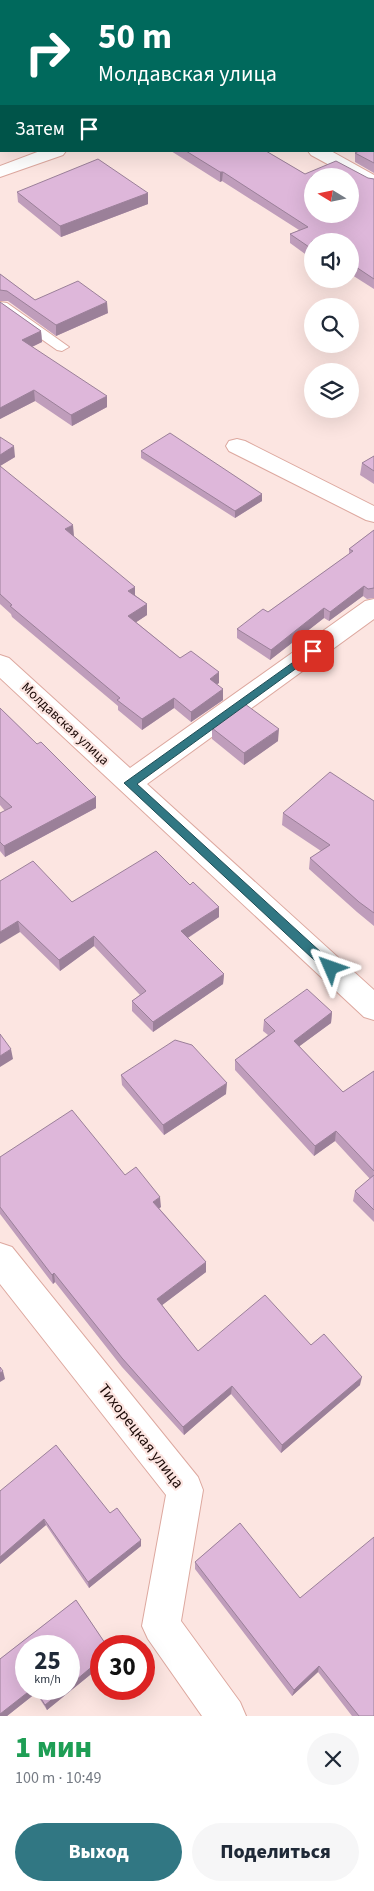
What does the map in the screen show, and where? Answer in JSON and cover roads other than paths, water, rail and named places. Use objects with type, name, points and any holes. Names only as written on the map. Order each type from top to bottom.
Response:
[{"type":"street","points":[[0,172],[55,152]]},
{"type":"street","points":[[319,152],[374,182]]},
{"type":"street","points":[[237,446],[374,516]]},
{"type":"street","points":[[130,783],[374,607]]},
{"type":"street","name":"Молдавская улица","points":[[0,664],[374,1008]]},
{"type":"street","name":"Тихорецкая улица","points":[[0,1258],[185,1490],[161,1626],[226,1716]]},
{"type":"lane","points":[[0,306],[3,306],[62,347]]}]
